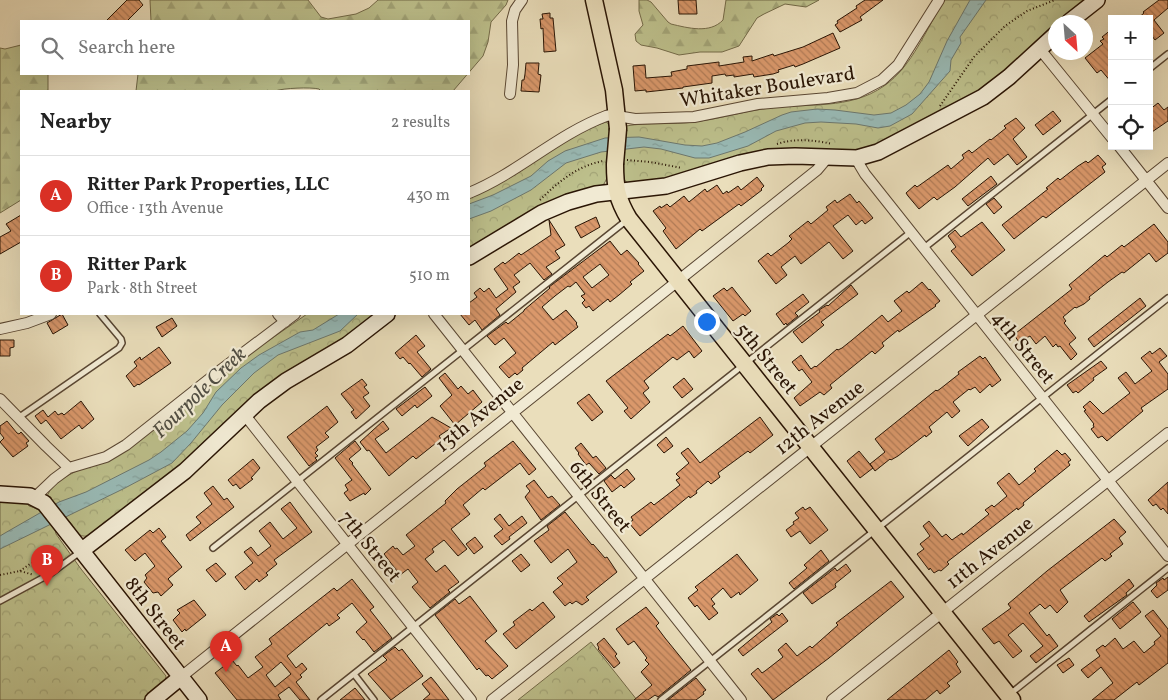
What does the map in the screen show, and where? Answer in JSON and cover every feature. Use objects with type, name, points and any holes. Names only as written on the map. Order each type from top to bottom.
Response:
[{"type":"main road","name":"5th Street","points":[[594,0],[614,90],[617,123],[616,192],[629,219],[942,612],[1007,698]]},
{"type":"street","points":[[510,94],[513,65],[512,21],[515,10],[522,0]]},
{"type":"street","name":"Whitaker Boulevard","points":[[617,123],[635,119],[694,117],[758,104],[828,98],[857,93],[882,80],[898,65],[939,0]]},
{"type":"street","points":[[1078,15],[1097,0]]},
{"type":"street","points":[[470,257],[526,222],[555,207],[582,198],[666,186],[740,163],[768,157],[795,156],[831,151],[857,158],[878,152],[983,97],[1009,77],[1048,41]]},
{"type":"street","points":[[1039,48],[1108,133]]},
{"type":"street","points":[[470,193],[514,171],[548,146],[574,131],[606,116],[617,123]]},
{"type":"street","points":[[1122,150],[1168,208]]},
{"type":"street","name":"13th Avenue","points":[[153,700],[817,170],[831,151]]},
{"type":"street","name":"4th Street","points":[[857,158],[864,174],[1168,556]]},
{"type":"street","name":"12th Avenue","points":[[492,700],[1168,162]]},
{"type":"street","points":[[0,329],[27,323],[48,315]]},
{"type":"street","points":[[81,551],[186,471],[244,414],[286,381],[347,346],[386,315]]},
{"type":"street","name":"6th Street","points":[[435,315],[741,700]]},
{"type":"street","points":[[0,494],[38,499],[50,483],[70,468],[106,457],[126,445],[282,318]]},
{"type":"street","points":[[0,399],[70,468]]},
{"type":"street","name":"7th Street","points":[[244,414],[471,700]]},
{"type":"street","name":"11th Avenue","points":[[832,700],[1168,433]]},
{"type":"street","name":"8th Street","points":[[38,499],[64,528],[200,700]]},
{"type":"lane","points":[[1153,66],[1168,54]]},
{"type":"lane","points":[[924,249],[1108,102]]},
{"type":"lane","points":[[213,548],[629,219]]},
{"type":"lane","points":[[321,700],[910,232]]},
{"type":"lane","points":[[661,700],[1168,298]]},
{"type":"lane","points":[[18,418],[119,348],[122,343],[121,339],[101,315]]},
{"type":"lane","points":[[0,601],[50,574],[81,551]]},
{"type":"lane","points":[[1007,698],[1168,568]]},
{"type":"lane","points":[[354,674],[374,700]]},
{"type":"path","points":[[935,110],[947,97],[974,57],[1006,26],[1027,11],[1055,0]]},
{"type":"path","points":[[776,145],[787,142],[810,141],[831,151]]},
{"type":"path","points":[[537,203],[554,186],[573,172],[587,165],[615,161],[650,162],[686,169]]},
{"type":"path","points":[[0,575],[20,571],[43,555],[44,570]]},
{"type":"path","points":[[20,571],[36,576]]},
{"type":"green space","points":[[150,0],[308,0],[321,17],[328,19],[356,14],[369,8],[378,0],[508,0],[491,22],[488,42],[483,56],[470,71],[470,20],[151,20]]},
{"type":"green space","points":[[639,0],[651,2],[671,24],[698,29],[712,27],[723,20],[726,0],[819,0],[806,7],[785,4],[757,18],[739,46],[722,52],[700,52],[679,55],[641,45],[636,41],[635,34],[643,25],[639,11]]},
{"type":"green space","points":[[945,0],[1088,0],[1069,15],[1048,15],[1048,33],[995,82],[891,140],[862,151],[629,184],[623,179],[624,128],[626,126],[694,122],[769,108],[843,102],[871,94],[894,78],[903,68]]},
{"type":"green space","points":[[20,45],[20,75],[48,75],[48,90],[20,90],[20,201],[0,213],[0,48],[5,49]]},
{"type":"green space","points":[[138,75],[467,75],[454,90],[320,90],[304,88],[280,90],[136,90]]},
{"type":"green space","points":[[606,122],[612,126],[609,174],[604,184],[470,251],[470,197],[506,180],[569,139]]},
{"type":"green space","points":[[306,315],[377,315],[92,535],[84,536],[77,532],[70,522],[58,511],[51,497],[47,496],[58,482],[86,467]]},
{"type":"green space","points":[[0,498],[26,501],[29,506],[47,516],[56,534],[81,569],[166,676],[165,682],[143,700],[0,700]]},
{"type":"green space","points":[[591,642],[637,700],[518,700]]},
{"type":"water","points":[[970,0],[986,0],[960,37],[961,43],[951,60],[950,71],[912,114],[890,126],[878,128],[856,124],[805,123],[776,131],[748,146],[709,158],[695,158],[661,149],[644,147],[601,152],[566,163],[531,190],[491,211],[470,219],[470,204],[493,195],[531,176],[548,161],[565,151],[605,138],[639,137],[702,146],[717,143],[791,112],[817,109],[874,115],[891,113],[906,105],[920,94],[929,82],[947,41]]},
{"type":"water","points":[[337,315],[357,315],[340,331],[278,355],[254,373],[222,405],[172,463],[0,549],[0,536],[59,502],[86,492],[161,452],[187,431],[203,413],[216,392],[241,368],[259,355],[300,332],[313,330]]},
{"type":"building","points":[[127,0],[139,0],[143,5],[128,20],[107,20]]},
{"type":"building","points":[[678,0],[696,0],[697,14],[679,14]]},
{"type":"building","points":[[865,0],[883,0],[860,17],[862,20],[840,32],[835,25],[838,23],[837,21],[857,8],[856,6]]},
{"type":"building","points":[[1159,0],[1168,0],[1168,8],[1154,20],[1164,33],[1155,40],[1153,37],[1153,15],[1142,15]]},
{"type":"building","points":[[550,13],[550,18],[553,18],[556,51],[544,52],[543,28],[541,29],[540,19],[543,19],[542,14]]},
{"type":"building","points":[[1108,32],[1108,78],[1101,70],[1097,73],[1087,60],[1093,60],[1093,52],[1103,44],[1100,41],[1104,39],[1102,37]]},
{"type":"building","points":[[833,33],[840,48],[795,67],[794,65],[778,70],[779,72],[773,74],[754,77],[753,74],[734,77],[734,75],[726,76],[725,74],[712,76],[712,83],[646,92],[646,90],[635,91],[633,66],[645,65],[646,78],[672,76],[671,72],[687,69],[687,66],[719,62],[719,66],[744,62],[743,57],[752,56],[752,61],[773,54],[774,56],[803,47]]},
{"type":"building","points":[[526,63],[539,63],[538,74],[541,75],[539,92],[521,91]]},
{"type":"building","points":[[1158,103],[1164,110],[1168,107],[1168,121],[1153,131],[1153,107]]},
{"type":"building","points":[[1053,111],[1061,121],[1043,135],[1035,125]]},
{"type":"building","points":[[1016,118],[1025,128],[1013,139],[1027,157],[1017,165],[1008,154],[994,165],[988,158],[955,187],[937,200],[934,197],[919,209],[908,196],[906,193],[915,185],[917,187],[948,165],[951,169],[964,158],[962,155],[969,150],[972,153],[991,140],[1006,128],[1004,126]]},
{"type":"building","points":[[1098,155],[1106,164],[1102,167],[1105,172],[1046,218],[1043,216],[1014,239],[1002,225],[1048,189],[1046,188],[1058,178],[1060,180],[1078,166],[1086,161],[1088,163]]},
{"type":"building","points":[[991,176],[997,184],[968,206],[962,199]]},
{"type":"building","points":[[757,177],[764,186],[762,190],[702,231],[700,229],[676,249],[663,231],[666,228],[653,211],[667,204],[670,207],[684,196],[689,202],[705,189],[707,192],[717,185],[723,194],[738,186],[741,190]]},
{"type":"building","points":[[850,194],[857,203],[859,201],[873,218],[865,224],[862,220],[856,225],[848,215],[833,226],[853,251],[843,259],[829,242],[801,264],[795,256],[781,267],[787,275],[776,284],[758,261],[768,253],[771,256],[788,243],[792,239],[789,236],[808,221],[811,224],[828,210],[826,207],[835,200],[837,203]]},
{"type":"building","points":[[994,198],[1002,207],[994,214],[986,204]]},
{"type":"building","points":[[20,216],[20,243],[0,254],[0,237],[11,231],[6,224]]},
{"type":"building","points":[[596,217],[600,227],[581,238],[575,227]]},
{"type":"building","points":[[549,220],[565,245],[555,251],[560,258],[546,267],[552,274],[544,280],[530,263],[514,275],[520,282],[513,287],[516,292],[496,309],[500,315],[482,330],[475,320],[469,325],[461,315],[470,315],[470,302],[477,297],[474,293],[480,288],[484,292],[489,288],[496,298],[508,289],[494,269],[503,262],[505,264],[519,253],[521,255],[551,235]]},
{"type":"building","points":[[982,222],[1005,250],[972,276],[951,251],[956,247],[948,236],[955,230],[961,237]]},
{"type":"building","points":[[1154,224],[1168,242],[1168,253],[1156,262],[1149,253],[1124,273],[1122,272],[1108,282],[1089,297],[1090,299],[1084,304],[1075,307],[1063,317],[1066,321],[1064,323],[1076,338],[1069,344],[1077,354],[1071,360],[1060,346],[1058,347],[1056,344],[1053,347],[1045,336],[1036,344],[1030,336],[1019,342],[1014,335],[1072,289],[1069,285],[1105,255],[1107,257],[1122,245],[1124,247]]},
{"type":"building","points":[[610,241],[621,255],[627,250],[644,271],[630,282],[632,284],[619,295],[610,302],[608,299],[593,311],[589,306],[586,308],[582,303],[585,300],[581,296],[585,294],[576,282],[555,296],[542,307],[553,320],[566,310],[578,327],[555,345],[553,342],[522,368],[523,370],[517,375],[515,373],[509,378],[499,367],[516,353],[504,338],[495,345],[487,336],[506,322],[508,324],[549,287]],"holes":[[[600,264],[609,275],[592,288],[583,277]]]},
{"type":"building","points":[[922,282],[940,301],[936,306],[899,332],[898,330],[882,343],[884,346],[875,354],[872,351],[830,385],[832,388],[824,395],[820,392],[800,406],[794,398],[812,382],[802,369],[799,371],[792,362],[801,355],[811,369],[816,367],[882,315],[888,322],[902,311],[894,301],[907,291],[909,293]]},
{"type":"building","points":[[851,285],[858,294],[821,322],[824,325],[802,343],[793,332],[820,312],[819,310],[828,306]]},
{"type":"building","points":[[732,287],[751,311],[733,321],[713,296],[724,288],[727,291]]},
{"type":"building","points":[[803,294],[809,302],[795,313],[798,316],[787,325],[786,323],[784,325],[776,314]]},
{"type":"building","points":[[1140,298],[1146,306],[1094,347],[1088,339]]},
{"type":"building","points":[[63,315],[68,325],[53,334],[47,323]]},
{"type":"building","points":[[172,318],[177,326],[162,337],[156,327]]},
{"type":"building","points":[[683,326],[702,351],[694,358],[689,351],[677,360],[673,357],[644,381],[649,388],[643,393],[650,402],[631,419],[624,411],[628,408],[606,381],[668,334],[670,336]]},
{"type":"building","points":[[416,335],[425,346],[417,352],[431,369],[422,377],[410,363],[403,357],[400,359],[395,353]]},
{"type":"building","points":[[0,340],[14,340],[14,347],[10,348],[10,356],[0,356]]},
{"type":"building","points":[[159,347],[171,363],[134,387],[126,376],[137,366],[134,362],[140,357],[141,360]]},
{"type":"building","points":[[1160,348],[1167,356],[1159,362],[1168,374],[1168,389],[1141,408],[1143,411],[1107,441],[1102,436],[1098,438],[1091,429],[1094,427],[1094,424],[1083,407],[1090,401],[1103,414],[1130,393],[1118,378],[1126,372],[1135,384],[1152,371],[1141,358],[1150,351],[1152,354]]},
{"type":"building","points":[[980,356],[983,359],[985,357],[1001,380],[992,387],[990,384],[980,393],[975,387],[969,389],[953,402],[960,411],[952,418],[947,412],[929,427],[932,432],[926,437],[925,435],[875,471],[870,464],[885,452],[875,439]]},
{"type":"building","points":[[1101,361],[1107,368],[1093,378],[1094,380],[1078,393],[1076,391],[1073,393],[1067,385]]},
{"type":"building","points":[[445,373],[458,389],[461,386],[468,394],[473,390],[482,402],[455,425],[440,406],[452,395],[439,378]]},
{"type":"building","points":[[684,378],[693,389],[682,398],[673,387]]},
{"type":"building","points":[[362,379],[367,385],[364,387],[369,393],[363,397],[370,406],[356,419],[351,412],[354,410],[341,394]]},
{"type":"building","points":[[425,387],[432,396],[417,408],[415,405],[402,416],[396,409]]},
{"type":"building","points":[[589,394],[603,412],[592,421],[577,403]]},
{"type":"building","points":[[81,401],[94,419],[82,429],[79,425],[61,439],[46,420],[41,424],[35,416],[43,410],[48,417],[55,411],[58,415],[62,413],[64,415]]},
{"type":"building","points":[[327,406],[338,422],[325,433],[329,437],[316,447],[318,450],[315,453],[318,456],[315,458],[317,460],[309,466],[287,437]]},
{"type":"building","points":[[432,417],[451,428],[439,436],[441,439],[416,459],[413,456],[389,476],[369,450],[367,451],[360,442],[383,421],[389,429],[375,439],[386,453]]},
{"type":"building","points":[[760,417],[773,435],[750,453],[748,451],[718,473],[720,477],[711,484],[708,481],[696,491],[697,493],[690,498],[689,496],[640,536],[629,523],[633,520],[631,517],[651,502],[654,505],[680,485],[676,480],[680,478],[676,474],[689,463],[681,453],[688,448],[700,463]]},
{"type":"building","points":[[982,419],[989,427],[968,446],[959,436]]},
{"type":"building","points":[[7,421],[17,433],[21,432],[29,441],[26,443],[28,446],[13,457],[0,442],[4,438],[0,433],[0,426]]},
{"type":"building","points":[[666,437],[673,446],[664,453],[657,445]]},
{"type":"building","points":[[355,441],[361,449],[349,459],[371,489],[365,495],[364,493],[350,501],[344,493],[348,490],[345,485],[352,480],[335,458]]},
{"type":"building","points":[[513,441],[536,469],[529,475],[520,463],[485,490],[483,488],[463,505],[470,514],[451,529],[467,549],[458,556],[444,540],[432,549],[434,552],[425,559],[436,572],[445,565],[459,582],[430,608],[412,587],[418,582],[408,569],[400,575],[384,554],[393,546],[403,555],[415,546],[406,535],[446,503],[445,501],[457,489],[486,466],[484,463]]},
{"type":"building","points":[[581,443],[593,458],[596,456],[606,468],[599,474],[589,463],[586,465],[578,454],[575,448]]},
{"type":"building","points":[[1057,450],[1062,455],[1065,453],[1071,460],[1068,462],[1070,465],[1023,503],[1024,505],[1018,510],[1017,508],[947,562],[949,564],[941,571],[939,570],[934,573],[930,568],[929,570],[917,554],[924,549],[920,544],[930,536],[923,526],[929,521],[942,537],[946,534],[952,540],[962,533],[963,535],[989,514],[985,510],[992,505],[994,507],[1007,496],[997,483],[1009,473],[1019,485],[1036,471],[1034,469]]},
{"type":"building","points":[[859,451],[873,468],[860,478],[847,461]]},
{"type":"building","points":[[253,459],[260,468],[251,478],[253,479],[240,489],[236,484],[233,486],[228,480]]},
{"type":"building","points":[[627,469],[635,479],[624,488],[621,485],[612,492],[604,481],[611,475],[615,479]]},
{"type":"building","points":[[534,480],[548,498],[552,496],[560,505],[541,520],[525,497],[530,491],[526,486]]},
{"type":"building","points":[[1168,482],[1168,514],[1156,504],[1153,506],[1148,500]]},
{"type":"building","points":[[213,486],[224,500],[227,498],[234,507],[190,541],[186,535],[201,523],[196,517],[212,504],[204,493]]},
{"type":"building","points":[[290,502],[312,532],[274,560],[277,564],[266,573],[268,575],[259,582],[257,579],[245,590],[235,577],[253,563],[244,552],[251,547],[258,556],[271,546],[259,531],[270,522],[283,539],[297,528],[281,509]]},
{"type":"building","points":[[803,507],[805,510],[810,507],[828,530],[810,544],[800,531],[791,537],[786,530],[799,518],[795,513]]},
{"type":"building","points":[[565,512],[592,545],[605,558],[607,557],[617,572],[586,597],[589,600],[582,605],[576,601],[572,604],[570,602],[565,606],[553,592],[563,584],[557,578],[577,562],[568,549],[551,563],[534,541],[549,530],[547,526]]},
{"type":"building","points":[[500,514],[509,526],[522,516],[527,523],[502,545],[494,536],[503,529],[494,519]]},
{"type":"building","points":[[1114,519],[1126,532],[1119,538],[1123,544],[1110,554],[1112,556],[1105,561],[1102,558],[1060,590],[1068,602],[1057,613],[1050,605],[1045,609],[1040,604],[1029,613],[1047,636],[1049,634],[1058,646],[1036,663],[1030,656],[1043,646],[1023,623],[1008,635],[1022,651],[1013,658],[999,641],[994,644],[982,629],[1011,608],[1008,604],[1047,571]]},
{"type":"building","points":[[159,528],[166,537],[161,541],[182,567],[168,579],[173,585],[161,596],[158,592],[153,593],[144,582],[147,578],[145,575],[155,566],[145,553],[135,561],[125,550],[150,530],[153,533]]},
{"type":"building","points":[[475,537],[483,547],[474,554],[466,544]]},
{"type":"building","points":[[821,550],[829,561],[794,589],[789,583],[807,568],[804,565]]},
{"type":"building","points":[[521,554],[530,565],[521,572],[512,561]]},
{"type":"building","points":[[737,554],[758,580],[740,595],[739,592],[731,598],[723,588],[711,599],[715,604],[712,606],[718,613],[709,620],[697,605],[695,607],[688,598],[698,590],[695,587]]},
{"type":"building","points":[[216,563],[226,574],[216,582],[206,570]]},
{"type":"building","points":[[846,564],[851,571],[835,584],[836,587],[812,604],[803,593],[835,568],[837,571]]},
{"type":"building","points":[[1168,577],[1168,590],[1157,598],[1151,591],[1157,585],[1156,583]]},
{"type":"building","points":[[352,579],[374,607],[370,610],[392,638],[374,652],[356,632],[367,622],[352,603],[337,615],[340,618],[329,626],[327,623],[287,656],[296,668],[302,663],[307,669],[296,682],[310,700],[300,700],[289,687],[278,695],[281,700],[237,700],[215,673],[232,660],[248,678],[263,667],[255,657],[272,644],[269,639],[334,588],[337,591]],"holes":[[[281,662],[291,674],[275,687],[266,675]]]},
{"type":"building","points":[[1129,579],[1134,586],[1126,593],[1127,595],[1089,622],[1084,616]]},
{"type":"building","points":[[891,581],[904,597],[829,658],[773,700],[751,674],[758,668],[762,673],[783,657],[778,650],[786,643],[797,656],[810,646],[812,648],[838,625],[836,623]]},
{"type":"building","points":[[470,596],[497,631],[485,641],[508,666],[492,679],[488,675],[486,676],[479,668],[477,670],[435,615],[455,599],[459,604]]},
{"type":"building","points":[[194,600],[206,615],[182,632],[173,620],[180,613],[177,610]]},
{"type":"building","points":[[543,602],[555,617],[516,649],[503,634],[515,625],[513,622]]},
{"type":"building","points":[[1133,602],[1141,612],[1120,629],[1112,619]]},
{"type":"building","points":[[646,607],[659,623],[656,626],[691,670],[658,697],[655,695],[648,700],[634,700],[652,685],[641,672],[649,664],[645,660],[647,658],[634,641],[628,645],[616,629]]},
{"type":"building","points":[[1153,610],[1168,629],[1168,663],[1139,685],[1137,682],[1114,700],[1092,700],[1113,683],[1101,667],[1088,678],[1081,670],[1100,656],[1096,650],[1103,645],[1105,647],[1115,638],[1123,649],[1134,641],[1144,653],[1155,644],[1154,642],[1161,636],[1145,616]]},
{"type":"building","points":[[782,613],[788,621],[743,656],[738,650],[772,622],[770,619]]},
{"type":"building","points":[[604,638],[617,654],[615,656],[620,663],[614,668],[598,649],[597,644]]},
{"type":"building","points":[[395,647],[399,651],[402,649],[423,676],[391,700],[368,674],[387,660],[383,656]]},
{"type":"building","points":[[949,650],[958,662],[956,664],[961,672],[947,683],[950,686],[940,694],[937,690],[925,700],[887,700]]},
{"type":"building","points":[[1069,658],[1074,665],[1063,673],[1057,665]]},
{"type":"building","points":[[431,677],[449,700],[423,700],[430,694],[422,684]]},
{"type":"building","points":[[696,678],[706,690],[703,692],[704,694],[696,700],[668,700]]},
{"type":"building","points":[[355,688],[365,700],[340,700]]},
{"type":"place","name":"Ritter Park","points":[[47,586]]},
{"type":"place","name":"Ritter Park Properties, LLC","points":[[226,672]]},
{"type":"water label","name":"Fourpole Creek","points":[[199,392]]}]
